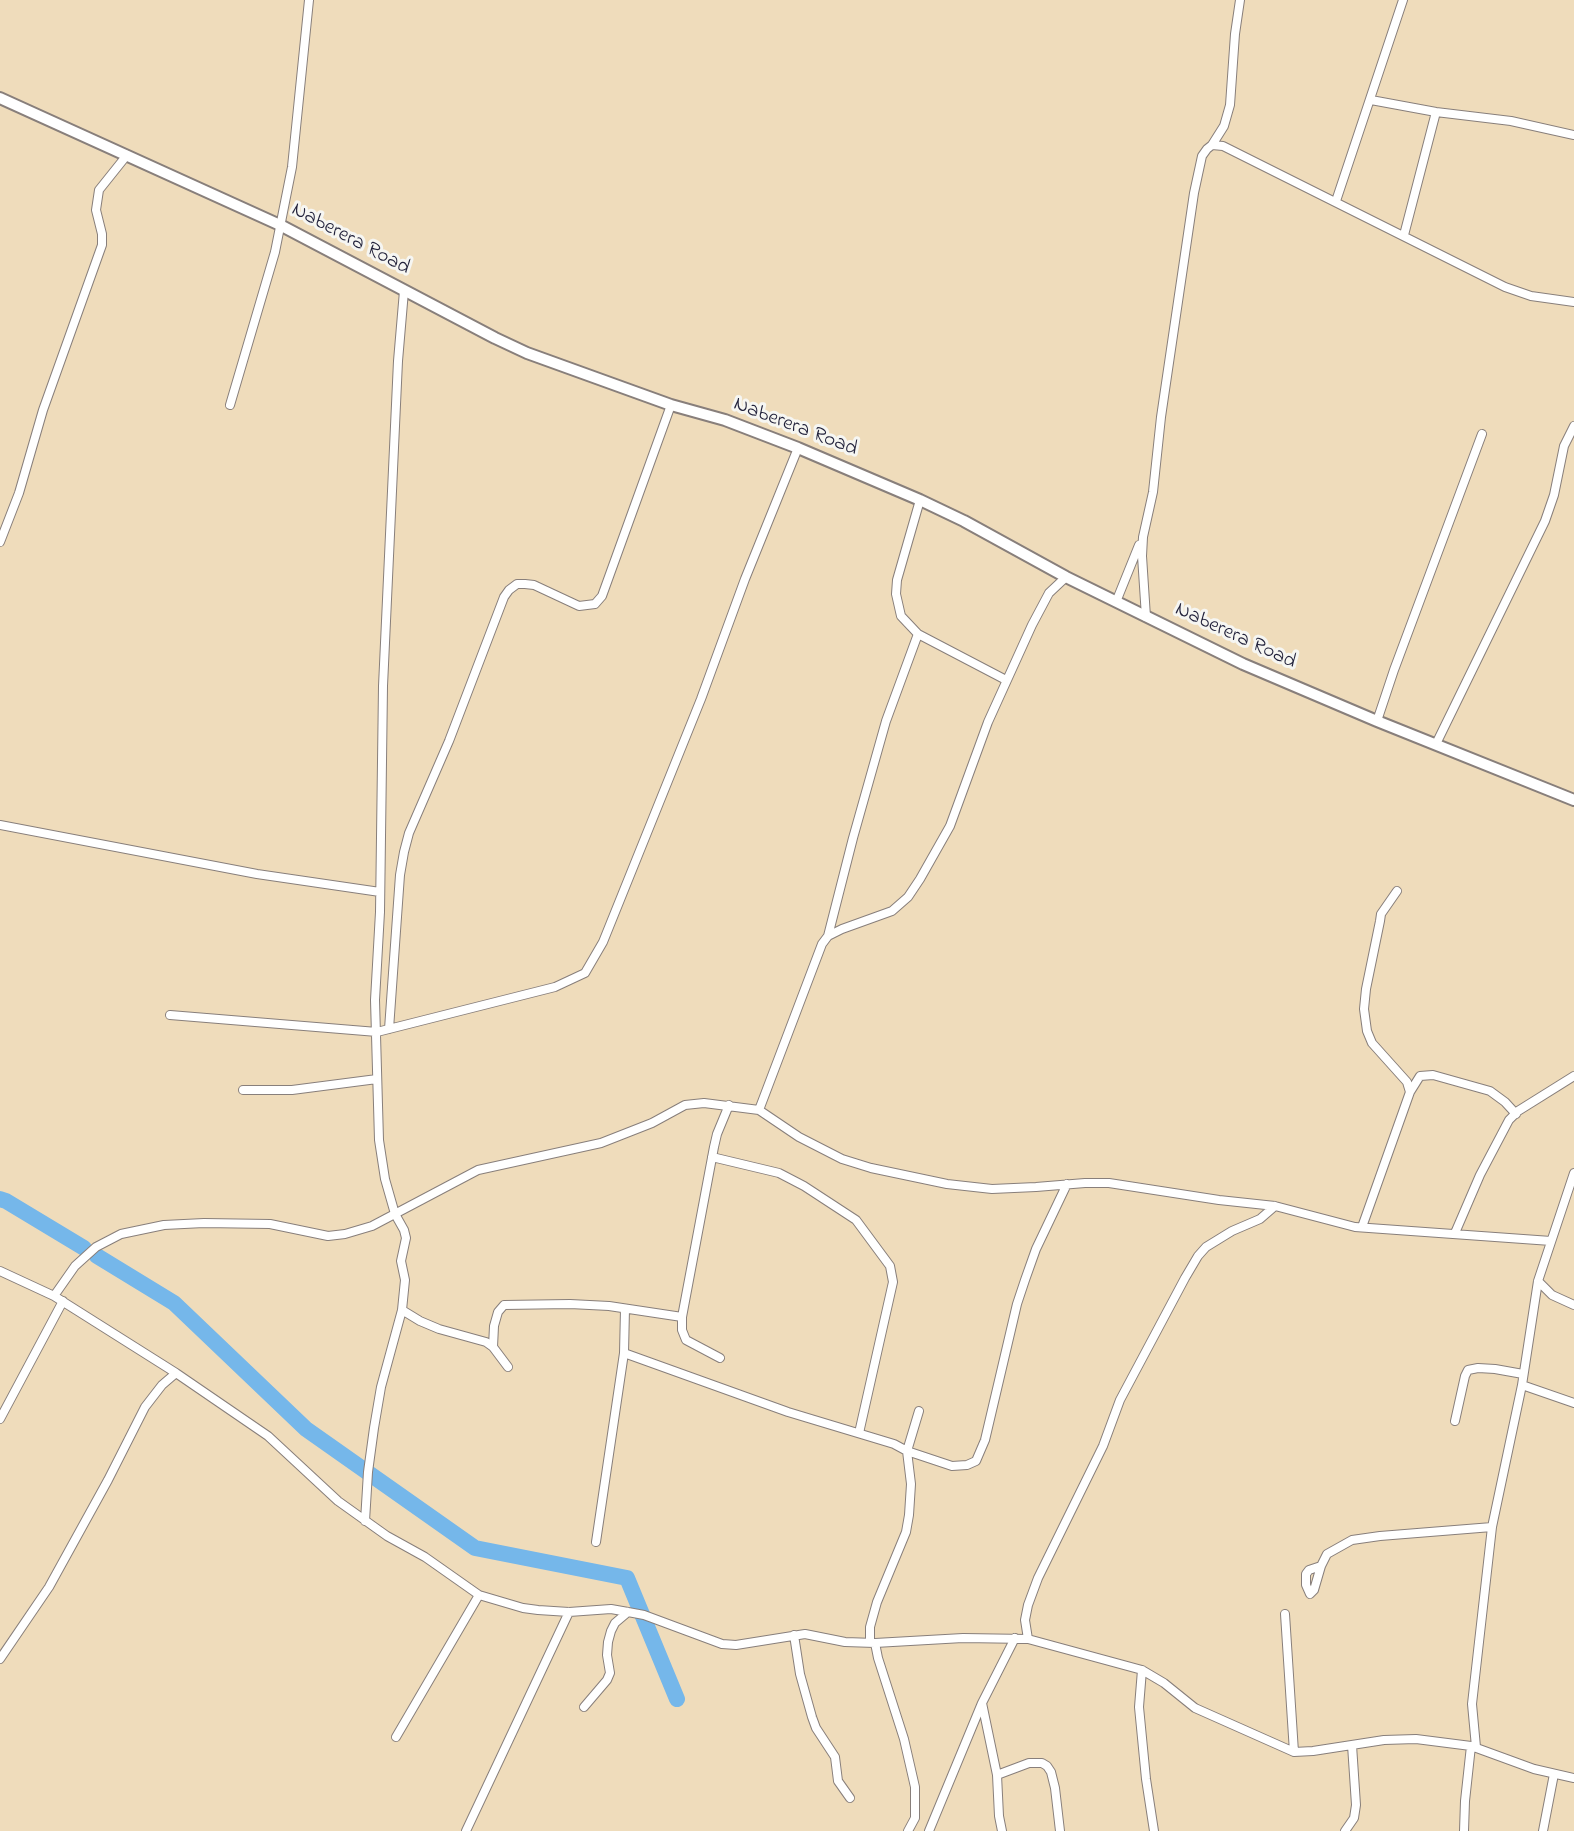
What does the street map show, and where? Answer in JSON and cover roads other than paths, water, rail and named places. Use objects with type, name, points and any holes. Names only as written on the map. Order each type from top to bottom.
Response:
[{"type":"street","points":[[230,405],[262,298],[292,167],[309,0]]},
{"type":"street","points":[[1146,617],[1143,537],[1153,492],[1161,417],[1194,193],[1202,156],[1212,146],[1224,126],[1230,105],[1240,0]]},
{"type":"street","points":[[1336,201],[1403,0]]},
{"type":"street","name":"Naberera Road","points":[[0,98],[280,225],[527,353],[671,405],[725,420],[798,448],[920,500],[964,521],[1066,577],[1243,664],[1574,800]]},
{"type":"street","points":[[1371,100],[1511,121],[1574,135]]},
{"type":"street","points":[[1404,235],[1436,111]]},
{"type":"street","points":[[1212,146],[1224,146],[1505,287],[1531,296],[1574,302]]},
{"type":"street","points":[[0,542],[19,493],[43,410],[102,245],[102,234],[96,210],[99,190],[127,155]]},
{"type":"street","points":[[365,1521],[374,1428],[381,1388],[402,1310],[405,1280],[401,1261],[405,1238],[401,1223],[394,1214],[385,1179],[379,1140],[375,1000],[380,892],[383,687],[398,361],[404,291]]},
{"type":"street","points":[[389,1029],[400,875],[409,833],[448,741],[504,597],[517,584],[534,585],[579,606],[595,603],[602,596],[671,405]]},
{"type":"street","points":[[1436,744],[1550,509],[1564,446],[1574,426]]},
{"type":"street","points":[[1377,721],[1482,434]]},
{"type":"street","points":[[170,1015],[377,1032],[555,987],[585,974],[603,942],[701,699],[745,579],[798,448]]},
{"type":"street","points":[[920,500],[904,554],[896,594],[901,616],[918,634],[1006,680]]},
{"type":"street","points":[[1116,602],[1143,537]]},
{"type":"street","points":[[828,936],[892,911],[908,897],[950,826],[988,722],[1046,598],[1066,577]]},
{"type":"street","points":[[759,1110],[817,957],[828,936],[852,838],[886,721],[918,634]]},
{"type":"street","points":[[0,825],[257,874],[380,892]]},
{"type":"street","points":[[1397,891],[1380,921],[1364,1009],[1367,1031],[1372,1043],[1407,1083],[1410,1092]]},
{"type":"street","points":[[1362,1227],[1410,1092],[1420,1076],[1433,1075],[1494,1093],[1516,1113]]},
{"type":"street","points":[[1455,1233],[1480,1175],[1505,1126],[1516,1113],[1574,1076]]},
{"type":"street","points":[[243,1090],[292,1090],[377,1079]]},
{"type":"street","points":[[54,1296],[75,1266],[96,1247],[121,1234],[164,1225],[204,1223],[270,1224],[328,1236],[361,1230],[478,1170],[601,1143],[652,1123],[685,1105],[704,1103],[759,1110],[816,1147],[842,1159],[871,1168],[947,1184],[978,1188],[1109,1183],[1275,1206],[1362,1227],[1551,1240]]},
{"type":"street","points":[[720,1358],[686,1340],[682,1330],[682,1317],[712,1156],[717,1134],[729,1105]]},
{"type":"street","points":[[712,1156],[779,1173],[804,1186],[856,1221],[890,1266],[893,1282],[859,1433]]},
{"type":"street","points":[[1464,1831],[1465,1801],[1473,1746],[1472,1704],[1492,1527],[1522,1385],[1538,1281],[1574,1173]]},
{"type":"street","points":[[624,1353],[788,1412],[894,1444],[907,1451],[952,1466],[972,1464],[979,1457],[985,1440],[1017,1304],[1025,1280],[1036,1249],[1067,1184]]},
{"type":"street","points":[[1028,1639],[1025,1620],[1032,1592],[1103,1446],[1120,1400],[1185,1278],[1206,1247],[1260,1219],[1275,1206]]},
{"type":"street","points":[[0,1271],[63,1301],[176,1373],[268,1436],[338,1501],[365,1521],[425,1557],[479,1595],[523,1608],[569,1612],[611,1609],[628,1612],[722,1644],[736,1645],[794,1635],[814,1635],[845,1642],[872,1643],[932,1639],[1028,1639],[1142,1670],[1164,1683],[1195,1708],[1294,1752],[1404,1739],[1473,1746],[1554,1774],[1574,1778]]},
{"type":"street","points":[[1538,1281],[1552,1295],[1574,1305]]},
{"type":"street","points":[[0,1419],[63,1301]]},
{"type":"street","points":[[493,1347],[494,1326],[498,1312],[504,1305],[570,1304],[682,1317]]},
{"type":"street","points":[[596,1542],[624,1353],[626,1309]]},
{"type":"street","points":[[402,1310],[420,1321],[486,1342],[493,1347],[508,1367]]},
{"type":"street","points":[[1455,1421],[1468,1370],[1496,1369],[1523,1374]]},
{"type":"street","points":[[0,1659],[49,1587],[145,1407],[162,1385],[176,1373]]},
{"type":"street","points":[[1522,1385],[1574,1403]]},
{"type":"street","points":[[908,1831],[915,1818],[915,1787],[904,1739],[872,1643],[870,1627],[877,1602],[906,1532],[911,1484],[907,1451],[919,1411]]},
{"type":"street","points":[[1321,1566],[1327,1554],[1352,1540],[1492,1527]]},
{"type":"street","points":[[396,1737],[479,1595]]},
{"type":"street","points":[[466,1831],[569,1612]]},
{"type":"street","points":[[584,1707],[607,1680],[610,1673],[607,1655],[611,1631],[615,1623],[628,1612]]},
{"type":"street","points":[[1285,1614],[1294,1752]]},
{"type":"street","points":[[794,1635],[800,1674],[812,1717],[816,1728],[835,1756],[838,1781],[850,1798]]},
{"type":"street","points":[[929,1831],[982,1703],[1015,1638]]},
{"type":"street","points":[[1142,1670],[1139,1707],[1154,1831]]},
{"type":"street","points":[[982,1703],[997,1775],[1002,1831]]},
{"type":"street","points":[[1345,1831],[1354,1818],[1356,1805],[1352,1745]]},
{"type":"street","points":[[997,1775],[1029,1763],[1042,1762],[1047,1766],[1051,1772],[1060,1831]]},
{"type":"street","points":[[1543,1831],[1554,1774]]},
{"type":"waterway","points":[[0,1199],[84,1248]]},
{"type":"waterway","points":[[97,1256],[174,1303],[306,1429],[475,1548],[627,1578],[677,1699]]}]
